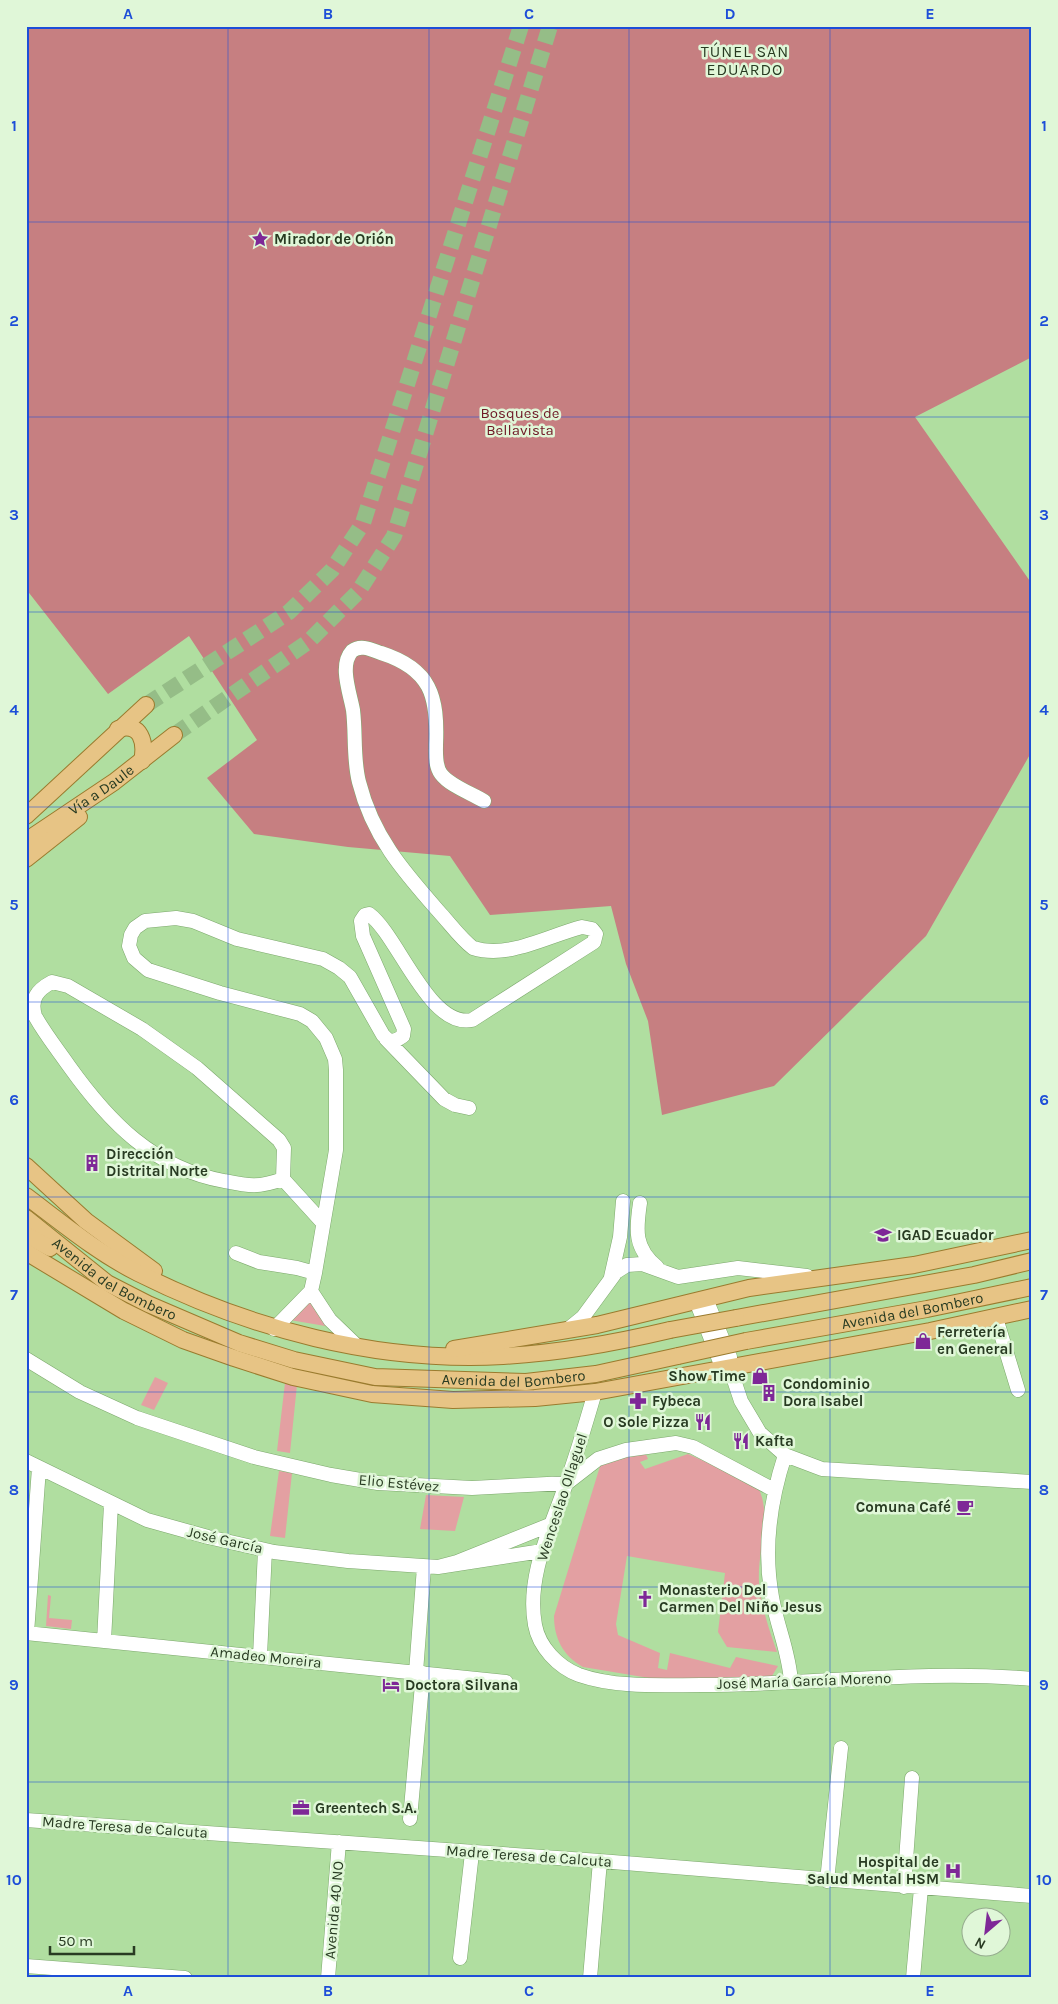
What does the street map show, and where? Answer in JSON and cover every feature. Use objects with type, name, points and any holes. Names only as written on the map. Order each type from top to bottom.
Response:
[{"type":"main road","name":"Vía a Daule","points":[[26,816],[93,751],[146,705]]},
{"type":"main road","points":[[118,729],[131,728],[140,733],[144,743],[142,761]]},
{"type":"main road","name":"Vía a Daule","points":[[26,840],[114,782],[174,735]]},
{"type":"main road","points":[[26,802],[93,751]]},
{"type":"main road","points":[[26,859],[85,812],[114,782]]},
{"type":"main road","points":[[26,1166],[86,1221],[193,1298]]},
{"type":"main road","points":[[26,1196],[106,1255],[138,1273],[193,1298]]},
{"type":"main road","name":"Avenida del Bombero","points":[[26,1218],[107,1283],[148,1304],[239,1343],[294,1360],[375,1377],[526,1382],[596,1374],[746,1341],[927,1309],[1032,1287]]},
{"type":"main road","points":[[26,1235],[107,1283]]},
{"type":"main road","name":"Avenida del Bombero","points":[[424,1354],[565,1331],[749,1288],[914,1265],[1032,1240]]},
{"type":"main road","name":"Avenida del Bombero","points":[[26,1252],[124,1311],[183,1340],[292,1377],[372,1394],[453,1400],[535,1398],[595,1392],[996,1318],[1032,1309]]},
{"type":"main road","name":"Avenida del Bombero","points":[[193,1298],[274,1328],[358,1346],[424,1354],[501,1357],[599,1346],[670,1330],[974,1275],[1032,1261]]},
{"type":"street","points":[[386,1039],[392,1042],[397,1041],[403,1036],[404,1029],[363,936],[361,921],[365,914],[372,916],[438,1007],[453,1016],[465,1020],[478,1017],[594,942],[596,934],[592,929],[582,927],[508,950],[488,951],[473,948],[407,875],[383,843],[369,812],[359,781],[355,725],[346,670],[347,659],[352,651],[366,648],[414,668],[430,691],[434,702],[436,714],[436,759],[441,774],[484,801]]},
{"type":"street","points":[[274,1328],[311,1291],[315,1273],[336,1150],[336,1070],[331,1048],[319,1028],[300,1014],[220,993],[153,972],[134,958],[129,946],[131,935],[135,928],[145,921],[176,918],[193,922],[237,939],[323,960],[336,966],[350,977],[386,1039],[444,1099],[455,1105],[469,1108]]},
{"type":"street","points":[[283,1179],[253,1187],[213,1179],[189,1172],[142,1146],[111,1121],[91,1097],[41,1027],[32,1005],[34,997],[44,986],[52,982],[68,986],[142,1029],[197,1068],[280,1140],[284,1148],[283,1179],[323,1223]]},
{"type":"street","points":[[610,1280],[618,1252],[623,1201]]},
{"type":"street","points":[[640,1203],[637,1238],[644,1254],[662,1271]]},
{"type":"street","points":[[236,1253],[259,1262],[315,1273]]},
{"type":"street","points":[[565,1331],[583,1317],[616,1272],[627,1265],[642,1264],[678,1277],[738,1268],[820,1277]]},
{"type":"street","points":[[311,1291],[330,1320],[358,1346]]},
{"type":"street","points":[[701,1300],[720,1362],[730,1368],[742,1401],[760,1433],[785,1455],[822,1469],[1032,1482]]},
{"type":"street","points":[[996,1318],[1018,1390]]},
{"type":"street","name":"Elio Estévez","points":[[26,1359],[80,1392],[137,1418],[254,1456],[331,1475],[378,1483],[472,1488],[567,1484]]},
{"type":"street","name":"Wenceslao Ollaguel","points":[[578,1674],[556,1661],[541,1644],[535,1628],[532,1607],[542,1552],[567,1484],[595,1392]]},
{"type":"street","points":[[567,1484],[598,1459],[626,1450],[676,1443],[693,1446],[774,1490]]},
{"type":"street","points":[[785,1455],[774,1490],[767,1534],[768,1574],[772,1599],[789,1658],[791,1682]]},
{"type":"street","points":[[27,1633],[32,1464]]},
{"type":"street","name":"José García","points":[[32,1464],[147,1520],[176,1529],[265,1550],[348,1561],[431,1567],[542,1552]]},
{"type":"street","points":[[104,1641],[111,1504]]},
{"type":"street","name":"José García","points":[[431,1567],[456,1562],[552,1524]]},
{"type":"street","points":[[260,1656],[265,1550]]},
{"type":"street","points":[[410,1819],[419,1673],[431,1567]]},
{"type":"street","name":"Amadeo Moreira","points":[[27,1633],[506,1682]]},
{"type":"street","name":"José María García Moreno","points":[[578,1674],[608,1681],[664,1685],[750,1685],[922,1676],[1002,1676],[1032,1679]]},
{"type":"street","points":[[828,1881],[841,1748]]},
{"type":"street","points":[[904,1887],[912,1778]]},
{"type":"street","name":"Madre Teresa de Calcuta","points":[[26,1820],[600,1861],[828,1881],[1032,1896]]},
{"type":"street","name":"Avenida 40 NO","points":[[328,1978],[339,1842]]},
{"type":"street","points":[[460,1958],[472,1852]]},
{"type":"street","points":[[590,1978],[600,1861]]},
{"type":"street","points":[[913,1978],[920,1888]]},
{"type":"street","points":[[26,1966],[185,1978]]},
{"type":"shaded area","points":[[314,1291],[343,1329],[278,1318]]},
{"type":"shaded area","points":[[155,1377],[168,1383],[154,1410],[141,1405]]},
{"type":"shaded area","points":[[285,1383],[297,1385],[290,1453],[277,1451]]},
{"type":"shaded area","points":[[645,1452],[648,1459],[640,1462],[645,1469],[688,1454],[756,1484],[764,1507],[764,1532],[759,1570],[760,1591],[777,1652],[727,1647],[718,1632],[725,1573],[627,1556],[616,1624],[618,1635],[660,1653],[658,1668],[667,1670],[670,1653],[730,1668],[736,1657],[778,1666],[772,1676],[757,1681],[673,1682],[583,1667],[576,1663],[561,1646],[554,1624],[554,1616],[601,1463]]},
{"type":"shaded area","points":[[279,1471],[292,1473],[285,1538],[270,1536]]},
{"type":"shaded area","points":[[426,1495],[464,1497],[455,1531],[420,1529]]},
{"type":"shaded area","points":[[48,1595],[51,1596],[49,1618],[72,1620],[71,1629],[46,1626]]},
{"type":"green space","name":"Bosques de Bellavista","points":[[26,26],[1032,26],[1032,357],[915,417],[1032,584],[1032,751],[926,936],[774,1086],[662,1115],[648,1021],[626,964],[611,906],[490,915],[450,856],[348,847],[254,834],[207,778],[257,740],[189,636],[108,694],[26,589]]},
{"type":"tunnel","points":[[146,705],[289,612],[332,570],[363,523],[521,26]]},
{"type":"tunnel","points":[[174,735],[308,642],[358,592],[394,536],[550,26]]},
{"type":"place","name":"Mirador de Orión","points":[[260,239]]},
{"type":"place","name":"Dirección Distrital Norte","points":[[92,1163]]},
{"type":"place","name":"IGAD Ecuador","points":[[883,1235]]},
{"type":"place","name":"Ferretería en General","points":[[923,1341]]},
{"type":"place","name":"Show Time","points":[[760,1376]]},
{"type":"place","name":"Condominio Dora Isabel","points":[[769,1393]]},
{"type":"place","name":"Fybeca","points":[[638,1401]]},
{"type":"place","name":"O Sole Pizza","points":[[703,1422]]},
{"type":"place","name":"Kafta","points":[[741,1441]]},
{"type":"place","name":"Comuna Café","points":[[965,1507]]},
{"type":"place","name":"Monasterio Del Carmen Del Niño Jesus","points":[[645,1599]]},
{"type":"place","name":"Doctora Silvana","points":[[391,1685]]},
{"type":"place","name":"Greentech S.A.","points":[[301,1808]]},
{"type":"place","name":"Hospital de Salud Mental HSM","points":[[953,1871]]},
{"type":"district","name":"TÚNEL SAN EDUARDO","points":[[745,60]]}]
